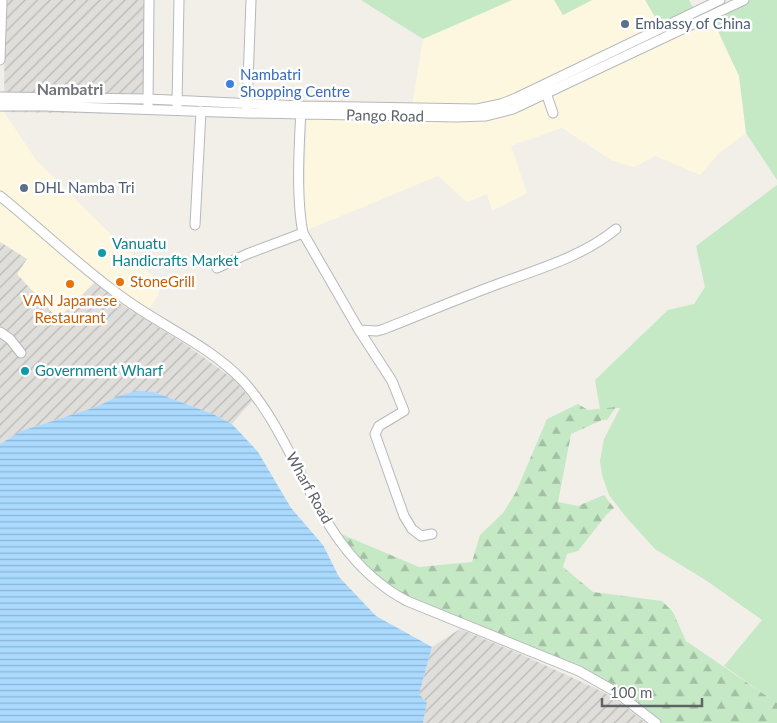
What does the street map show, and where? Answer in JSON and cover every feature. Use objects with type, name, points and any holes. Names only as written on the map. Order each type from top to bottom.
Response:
[{"type":"street","points":[[0,60],[2,0]]},
{"type":"street","points":[[148,110],[149,0]]},
{"type":"street","points":[[177,110],[179,0]]},
{"type":"street","points":[[248,113],[251,0]]},
{"type":"street","name":"Pango Road","points":[[0,106],[248,113],[301,110],[486,116],[513,109],[544,90],[720,0]]},
{"type":"street","name":"Pango Road","points":[[544,90],[744,0]]},
{"type":"street","points":[[544,90],[553,113]]},
{"type":"street","name":"Pango Road","points":[[0,98],[247,102],[301,110]]},
{"type":"street","points":[[301,110],[300,212],[303,233],[359,330],[392,382],[404,409],[402,413],[379,426],[375,432],[404,516],[412,529],[421,536],[432,534]]},
{"type":"street","points":[[195,225],[200,111]]},
{"type":"street","name":"Wharf Road","points":[[0,196],[42,230],[86,270],[123,298],[216,357],[244,382],[271,417],[316,502],[340,542],[369,576],[387,590],[407,601],[579,670],[616,692],[656,723]]},
{"type":"street","points":[[359,330],[372,332],[384,329],[570,257],[596,244],[616,229]]},
{"type":"street","points":[[217,268],[247,254],[303,233]]},
{"type":"street","points":[[0,332],[10,338],[21,353]]},
{"type":"shaded area","points":[[5,0],[146,0],[143,114],[4,112]]},
{"type":"shaded area","points":[[512,0],[554,0],[563,15],[592,0],[645,0],[665,36],[710,14],[739,76],[746,133],[719,153],[700,175],[655,156],[634,167],[611,160],[562,128],[511,146],[527,193],[492,211],[487,194],[467,202],[438,176],[307,230],[304,198],[307,117],[410,120],[423,39]]},
{"type":"shaded area","points":[[0,112],[4,112],[36,160],[161,284],[158,296],[148,310],[100,277],[58,319],[16,274],[27,259],[0,242]]},
{"type":"shaded area","points":[[0,242],[27,259],[17,274],[58,319],[95,282],[119,303],[185,344],[235,380],[252,401],[232,424],[213,414],[154,392],[116,397],[96,407],[21,431],[0,444]]},
{"type":"shaded area","points":[[460,629],[595,688],[614,698],[646,723],[423,723],[427,703],[419,694],[432,647]]},
{"type":"green space","points":[[361,0],[512,0],[423,39]]},
{"type":"green space","points":[[554,0],[592,0],[563,15]]},
{"type":"green space","points":[[645,0],[689,0],[694,9],[660,25]]},
{"type":"green space","points":[[740,0],[777,0],[777,180],[746,133],[739,76],[710,14]]},
{"type":"green space","points":[[777,185],[777,703],[724,666],[762,620],[707,581],[655,549],[609,495],[602,475],[600,461],[604,439],[620,408],[600,409],[595,380],[668,310],[694,304],[705,287],[696,246]]},
{"type":"green space","points":[[578,404],[588,410],[616,407],[607,420],[602,420],[571,434],[558,502],[578,506],[604,495],[614,508],[607,514],[578,551],[567,554],[563,567],[593,592],[662,601],[673,612],[686,641],[777,703],[777,723],[654,723],[605,687],[378,584],[334,531],[419,567],[472,562],[480,535],[503,513],[516,492],[547,419]]},
{"type":"water","points":[[135,391],[154,392],[213,414],[232,424],[258,452],[291,508],[323,545],[339,577],[376,616],[432,647],[419,694],[427,703],[423,723],[0,723],[0,444],[21,431],[96,407],[116,397]]},
{"type":"place","name":"Embassy of China","points":[[625,24]]},
{"type":"place","name":"Nambatri Shopping Centre","points":[[230,84]]},
{"type":"place","name":"DHL Namba Tri","points":[[24,188]]},
{"type":"place","name":"Vanuatu Handicrafts Market","points":[[102,253]]},
{"type":"place","name":"StoneGrill","points":[[120,282]]},
{"type":"place","name":"VAN Japanese Restaurant","points":[[70,284]]},
{"type":"place","name":"Government Wharf","points":[[25,371]]},
{"type":"district","name":"Nambatri","points":[[70,89]]}]
